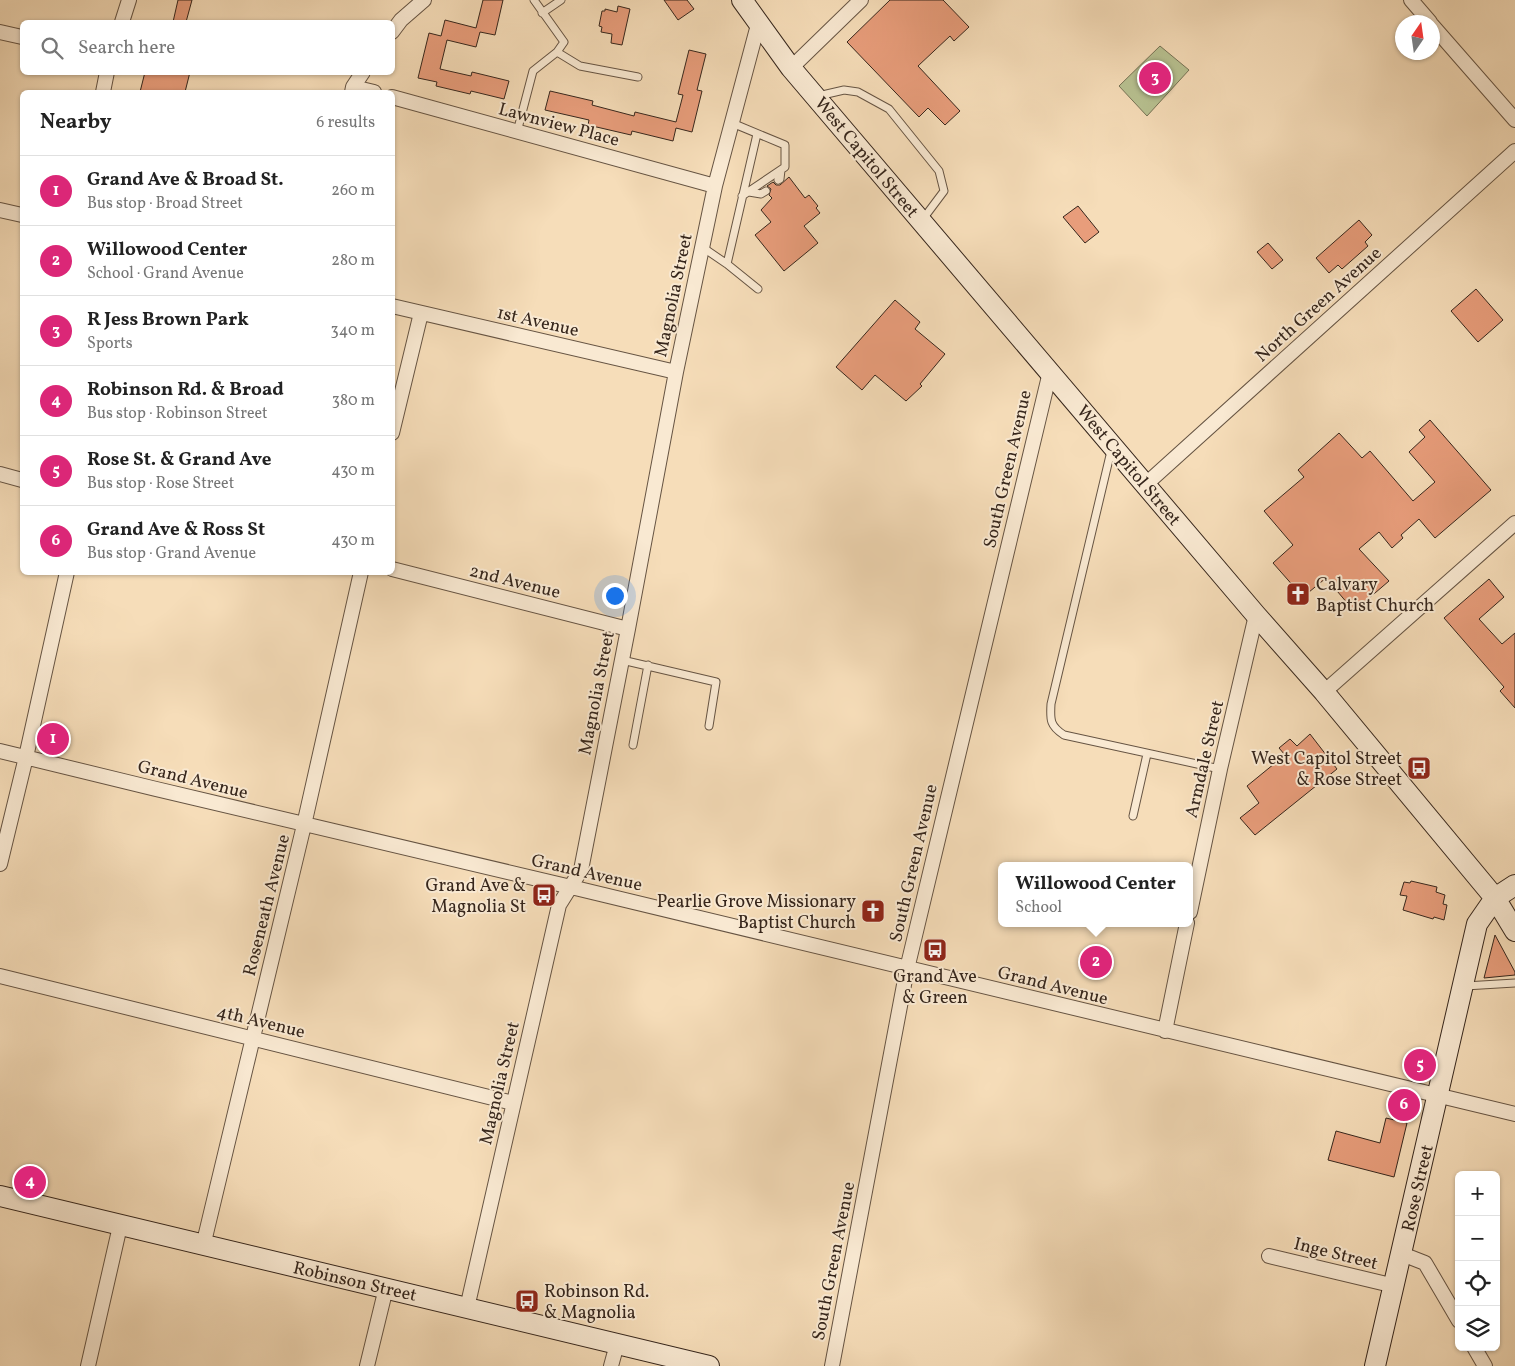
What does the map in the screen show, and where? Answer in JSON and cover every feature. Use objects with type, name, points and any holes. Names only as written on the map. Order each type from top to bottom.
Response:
[{"type":"main road","name":"West Capitol Street","points":[[742,0],[759,21],[791,68],[1256,615],[1324,692],[1495,898],[1515,931]]},
{"type":"main road","points":[[1495,898],[1515,885]]},
{"type":"main road","name":"Rose Street","points":[[1375,1366],[1478,924],[1495,898]]},
{"type":"main road","name":"Robinson Street","points":[[0,1196],[709,1366]]},
{"type":"street","points":[[123,20],[129,0]]},
{"type":"street","points":[[395,28],[401,20],[424,0]]},
{"type":"street","points":[[791,68],[861,0]]},
{"type":"street","points":[[1411,0],[1424,15]]},
{"type":"street","name":"Magnolia Street","points":[[467,1308],[559,905],[572,887],[580,870],[702,247],[715,186],[759,21]]},
{"type":"street","points":[[0,32],[20,37]]},
{"type":"street","points":[[1440,34],[1515,120]]},
{"type":"street","points":[[104,90],[107,75]]},
{"type":"street","points":[[352,90],[361,75]]},
{"type":"street","name":"Lawnview Place","points":[[395,99],[715,186]]},
{"type":"street","name":"North Green Avenue","points":[[1146,484],[1515,151]]},
{"type":"street","points":[[0,210],[20,215]]},
{"type":"street","name":"1st Avenue","points":[[395,307],[676,372]]},
{"type":"street","points":[[396,406],[421,313]]},
{"type":"street","name":"South Green Avenue","points":[[832,1366],[907,969],[1050,372]]},
{"type":"street","points":[[0,474],[20,479]]},
{"type":"street","points":[[1324,692],[1515,523]]},
{"type":"street","name":"2nd Avenue","points":[[395,570],[628,629]]},
{"type":"street","points":[[0,864],[66,575]]},
{"type":"street","name":"Roseneath Avenue","points":[[203,1246],[304,825],[360,575]]},
{"type":"street","name":"Armdale Street","points":[[1193,898],[1220,769],[1256,615]]},
{"type":"street","name":"Grand Avenue","points":[[0,751],[1515,1114]]},
{"type":"street","points":[[1165,1031],[1186,927]]},
{"type":"street","name":"4th Avenue","points":[[0,976],[513,1103]]},
{"type":"street","points":[[88,1366],[120,1226]]},
{"type":"street","name":"Inge Street","points":[[1402,1254],[1425,1263],[1455,1314]]},
{"type":"street","name":"Inge Street","points":[[1269,1256],[1395,1286]]},
{"type":"street","points":[[367,1366],[386,1288]]},
{"type":"street","points":[[612,1366],[617,1344]]},
{"type":"street","points":[[1476,1351],[1484,1366]]},
{"type":"lane","points":[[517,132],[533,71],[557,52],[564,42],[534,0]]},
{"type":"lane","points":[[542,12],[561,0]]},
{"type":"lane","points":[[557,52],[580,66],[638,77]]},
{"type":"lane","points":[[815,96],[844,90],[858,92],[889,109],[939,171],[944,191],[921,221]]},
{"type":"lane","points":[[732,123],[785,145],[785,167],[746,194]]},
{"type":"lane","points":[[728,264],[746,194],[758,134]]},
{"type":"lane","points":[[778,180],[781,170]]},
{"type":"lane","points":[[746,194],[761,194],[766,191]]},
{"type":"lane","points":[[702,247],[728,264],[758,289]]},
{"type":"lane","points":[[1113,446],[1051,704],[1050,718],[1054,729],[1064,735],[1220,769]]},
{"type":"lane","points":[[622,660],[716,682],[709,726]]},
{"type":"lane","points":[[633,745],[648,665]]},
{"type":"lane","points":[[1133,816],[1147,754]]},
{"type":"lane","points":[[1462,987],[1515,983]]},
{"type":"green space","points":[[1160,46],[1189,70],[1147,116],[1119,86]]},
{"type":"building","points":[[178,0],[192,0],[187,20],[173,20]]},
{"type":"building","points":[[483,0],[503,0],[495,35],[480,32],[476,47],[447,40],[440,69],[471,76],[472,72],[509,81],[504,99],[471,91],[470,94],[436,86],[437,82],[418,78],[429,33],[441,36],[445,20],[476,28]]},
{"type":"building","points":[[664,0],[687,0],[694,9],[678,20]]},
{"type":"building","points":[[890,0],[943,0],[969,27],[954,41],[950,36],[918,66],[960,111],[945,125],[928,108],[919,117],[847,42]]},
{"type":"building","points":[[618,6],[630,9],[622,45],[611,43],[612,34],[601,32],[602,27],[599,26],[602,11],[605,11],[605,9],[617,12]]},
{"type":"building","points":[[689,50],[706,54],[697,90],[702,91],[692,132],[676,128],[673,141],[632,131],[631,135],[588,125],[589,120],[545,110],[550,91],[593,101],[592,105],[634,116],[635,112],[676,122],[683,95],[678,94]]},
{"type":"building","points":[[144,75],[189,75],[186,90],[140,90]]},
{"type":"building","points":[[789,177],[805,198],[809,195],[818,206],[816,208],[820,213],[804,226],[818,243],[784,271],[755,235],[771,222],[761,210],[772,198],[769,195],[771,189],[767,186],[773,182],[776,185],[780,185]]},
{"type":"building","points":[[1078,206],[1099,232],[1085,243],[1063,217]]},
{"type":"building","points":[[1359,220],[1372,235],[1365,242],[1368,246],[1342,269],[1338,265],[1329,273],[1316,258]]},
{"type":"building","points":[[1268,243],[1283,260],[1272,269],[1257,252]]},
{"type":"building","points":[[1476,289],[1503,320],[1478,342],[1451,311]]},
{"type":"building","points":[[895,300],[920,322],[915,329],[945,354],[920,384],[922,386],[906,401],[875,375],[862,390],[836,367]]},
{"type":"building","points":[[1430,420],[1491,490],[1435,538],[1419,519],[1401,535],[1403,538],[1392,548],[1379,532],[1359,549],[1389,581],[1354,611],[1326,578],[1303,597],[1273,563],[1293,545],[1264,511],[1304,477],[1298,470],[1339,433],[1362,458],[1370,451],[1413,501],[1435,482],[1409,452],[1425,437],[1419,430]]},
{"type":"building","points":[[1489,579],[1504,597],[1479,619],[1502,644],[1515,633],[1515,708],[1500,691],[1504,687],[1444,618]]},
{"type":"building","points":[[1310,734],[1337,769],[1255,835],[1240,818],[1259,803],[1247,786],[1285,755],[1279,748],[1290,739],[1297,746]]},
{"type":"building","points":[[1411,881],[1437,887],[1436,892],[1445,895],[1443,904],[1447,905],[1444,920],[1434,917],[1433,919],[1403,910],[1407,896],[1400,895],[1404,882],[1410,883]]},
{"type":"building","points":[[1495,935],[1515,972],[1515,975],[1484,978]]},
{"type":"building","points":[[1386,1118],[1407,1123],[1394,1177],[1328,1160],[1336,1131],[1380,1143]]},
{"type":"place","name":"R Jess Brown Park","points":[[1155,78]]},
{"type":"place","name":"Calvary Baptist Church","points":[[1298,594]]},
{"type":"place","name":"Grand Ave & Broad St.","points":[[53,739]]},
{"type":"place","name":"West Capitol Street & Rose Street","points":[[1419,768]]},
{"type":"place","name":"Grand Ave & Magnolia St","points":[[544,895]]},
{"type":"place","name":"Pearlie Grove Missionary Baptist Church","points":[[873,911]]},
{"type":"place","name":"Grand Ave & Green","points":[[935,950]]},
{"type":"place","name":"Willowood Center","points":[[1096,962]]},
{"type":"place","name":"Rose St. & Grand Ave","points":[[1420,1065]]},
{"type":"place","name":"Grand Ave & Ross St","points":[[1404,1105]]},
{"type":"place","name":"Robinson Rd. & Broad","points":[[30,1182]]},
{"type":"place","name":"Robinson Rd. & Magnolia","points":[[527,1301]]}]
